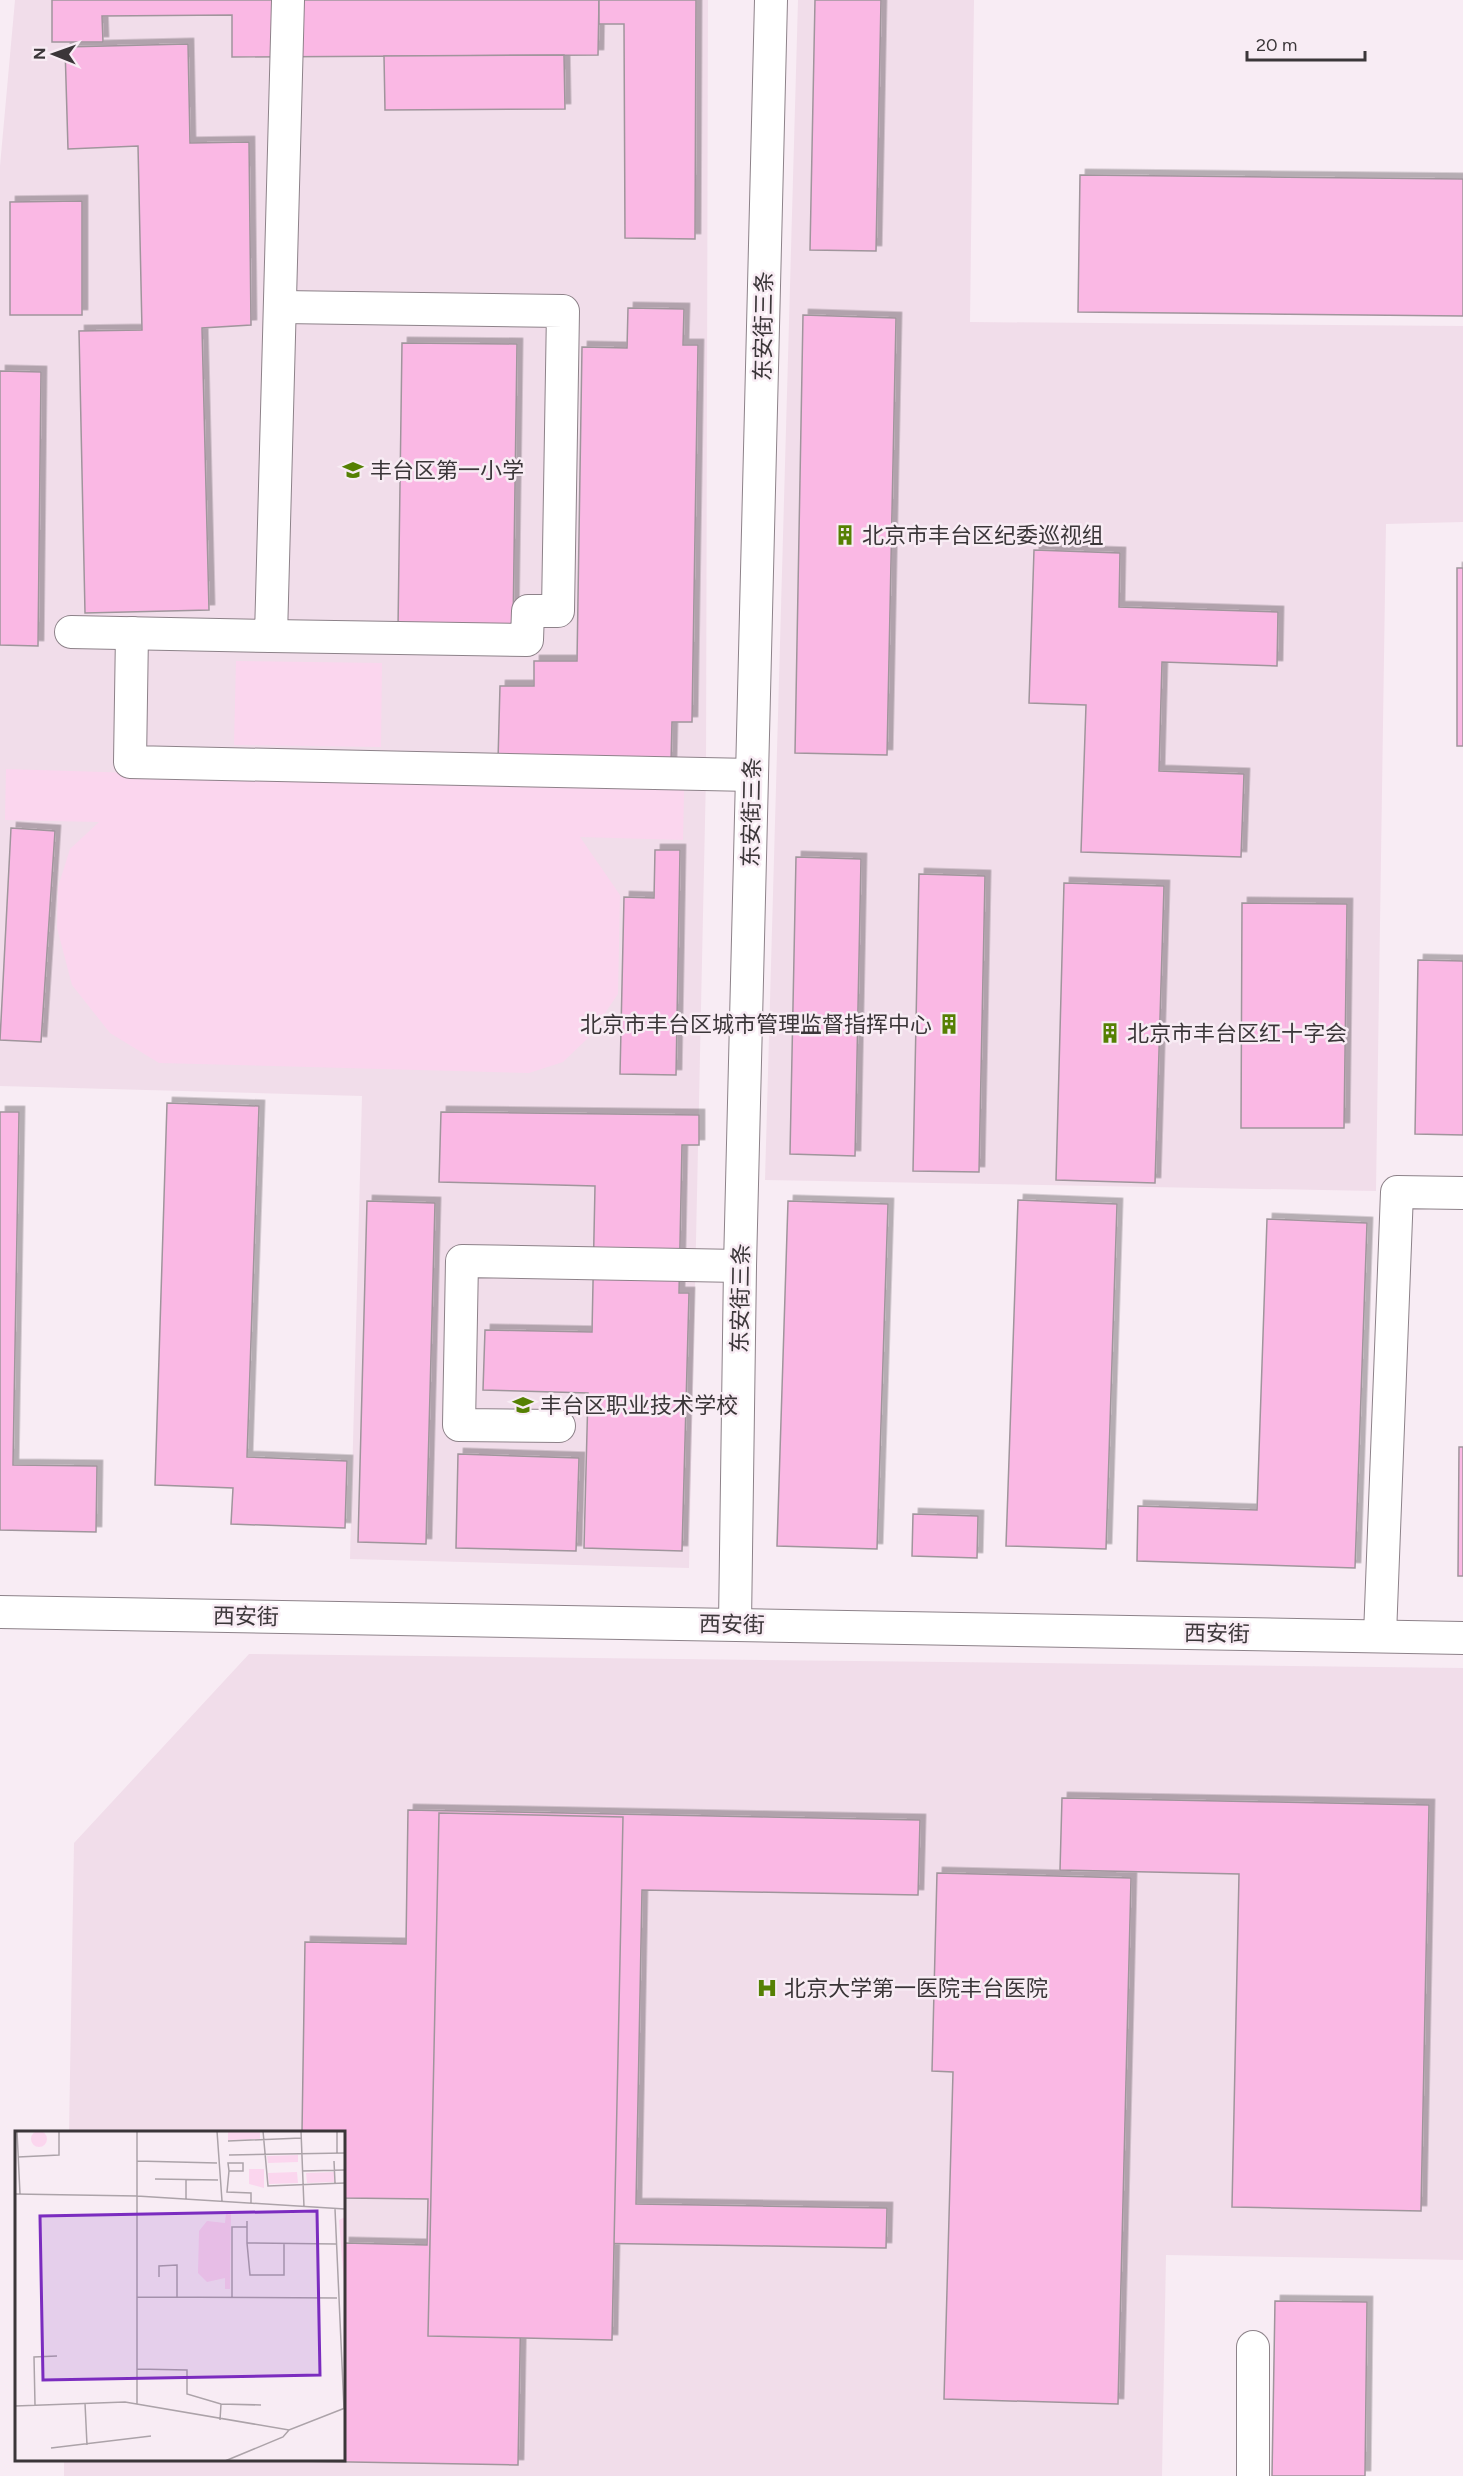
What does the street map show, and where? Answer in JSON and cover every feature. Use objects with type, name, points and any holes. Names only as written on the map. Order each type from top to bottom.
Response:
[{"type":"street","points":[[271,636],[282,307],[288,0]]},
{"type":"street","name":"东安街三条","points":[[735,1624],[740,1266],[771,0]]},
{"type":"street","points":[[71,632],[527,640],[528,611],[558,611],[562,311],[282,307]]},
{"type":"street","points":[[132,633],[130,762],[752,775]]},
{"type":"street","points":[[1380,1635],[1397,1192],[1463,1193]]},
{"type":"street","points":[[559,1426],[459,1425],[462,1261],[740,1266]]},
{"type":"street","name":"西安街","points":[[0,1612],[1463,1638]]},
{"type":"street","points":[[1253,2347],[1253,2476]]},
{"type":"shaded area","name":"丰台区第一小学","points":[[15,0],[708,0],[706,775],[689,1568],[350,1559],[362,1096],[0,1086],[0,166]]},
{"type":"shaded area","points":[[798,0],[974,0],[970,322],[1463,326],[1463,522],[1386,524],[1376,1191],[765,1180]]},
{"type":"shaded area","points":[[236,661],[382,663],[381,747],[234,745]]},
{"type":"shaded area","points":[[6,769],[684,790],[683,840],[580,837],[620,895],[618,994],[588,1038],[563,1062],[529,1073],[159,1063],[110,1033],[72,985],[57,928],[58,887],[70,849],[99,822],[5,820]]},
{"type":"shaded area","name":"北京大学第一医院丰台医院","points":[[249,1654],[1463,1668],[1463,2260],[1166,2255],[1162,2476],[64,2476],[64,2461],[345,2461],[345,2131],[69,2131],[74,1843]]},
{"type":"building","points":[[52,0],[599,0],[598,55],[232,57],[232,15],[102,16],[103,42],[52,42]]},
{"type":"building","points":[[599,0],[696,0],[695,239],[625,238],[624,24],[599,24]]},
{"type":"building","points":[[815,0],[881,0],[876,251],[810,250]]},
{"type":"building","points":[[188,44],[190,143],[249,142],[251,325],[202,328],[209,610],[85,613],[79,331],[142,330],[138,146],[68,149],[65,47]]},
{"type":"building","points":[[564,55],[565,109],[385,110],[384,56]]},
{"type":"building","points":[[1080,175],[1463,179],[1463,316],[1078,312]]},
{"type":"building","points":[[82,201],[82,315],[10,315],[10,202]]},
{"type":"building","points":[[628,308],[684,309],[683,345],[698,345],[692,722],[672,722],[671,763],[498,760],[500,686],[534,686],[534,661],[577,661],[582,347],[627,348]]},
{"type":"building","name":"北京市丰台区纪委巡视组","points":[[803,315],[896,318],[887,755],[795,753]]},
{"type":"building","points":[[402,343],[517,344],[513,629],[398,628]]},
{"type":"building","points":[[0,371],[41,372],[38,646],[0,645]]},
{"type":"building","points":[[1034,550],[1120,553],[1119,607],[1278,612],[1277,666],[1162,662],[1159,771],[1244,774],[1241,857],[1081,852],[1086,705],[1029,703]]},
{"type":"building","points":[[1457,568],[1463,568],[1463,746],[1457,746]]},
{"type":"building","points":[[11,828],[55,831],[41,1042],[0,1040]]},
{"type":"building","points":[[655,850],[680,850],[676,1075],[620,1074],[624,897],[654,898]]},
{"type":"building","points":[[796,857],[861,859],[855,1156],[790,1154]]},
{"type":"building","name":"北京市丰台区城市管理监督指挥中心","points":[[919,874],[985,876],[979,1172],[913,1171]]},
{"type":"building","name":"北京市丰台区红十字会","points":[[1064,883],[1164,886],[1155,1183],[1056,1180]]},
{"type":"building","points":[[1242,903],[1347,904],[1344,1128],[1241,1128]]},
{"type":"building","points":[[1418,960],[1463,961],[1463,1135],[1415,1134]]},
{"type":"building","points":[[167,1103],[259,1106],[247,1457],[347,1461],[345,1528],[231,1524],[233,1488],[155,1485]]},
{"type":"building","points":[[0,1112],[19,1112],[13,1465],[97,1466],[96,1532],[0,1530]]},
{"type":"building","points":[[441,1112],[699,1115],[699,1145],[682,1145],[679,1293],[689,1293],[682,1551],[584,1548],[588,1393],[483,1390],[485,1330],[592,1332],[595,1186],[439,1182]]},
{"type":"building","points":[[1018,1200],[1117,1204],[1106,1549],[1006,1546]]},
{"type":"building","points":[[367,1201],[435,1203],[426,1544],[358,1542]]},
{"type":"building","points":[[788,1201],[888,1204],[877,1549],[777,1546]]},
{"type":"building","points":[[1267,1219],[1367,1223],[1355,1568],[1137,1561],[1138,1506],[1257,1510]]},
{"type":"building","points":[[1459,1447],[1463,1447],[1463,1576],[1458,1576]]},
{"type":"building","points":[[458,1454],[579,1458],[576,1551],[456,1548]]},
{"type":"building","points":[[913,1514],[978,1516],[977,1558],[912,1556]]},
{"type":"building","points":[[1062,1798],[1429,1805],[1421,2211],[1232,2207],[1239,1874],[1060,1870]]},
{"type":"building","points":[[408,1810],[920,1820],[918,1895],[642,1890],[636,2204],[887,2208],[886,2248],[522,2242],[518,2465],[293,2461],[345,2461],[345,2243],[427,2245],[428,2199],[345,2198],[345,2131],[302,2131],[305,1942],[406,1944]]},
{"type":"building","points":[[439,1813],[623,1817],[612,2340],[428,2336]]},
{"type":"building","points":[[937,1873],[1131,1878],[1118,2404],[944,2399],[953,2072],[932,2071]]},
{"type":"building","points":[[1275,2301],[1367,2302],[1365,2476],[1272,2476]]},
{"type":"place","name":"丰台区第一小学","points":[[353,470]]},
{"type":"place","name":"北京市丰台区纪委巡视组","points":[[845,535]]},
{"type":"place","name":"北京市丰台区城市管理监督指挥中心","points":[[949,1024]]},
{"type":"place","name":"北京市丰台区红十字会","points":[[1110,1033]]},
{"type":"place","name":"丰台区职业技术学校","points":[[523,1405]]},
{"type":"place","name":"北京大学第一医院丰台医院","points":[[767,1988]]}]
